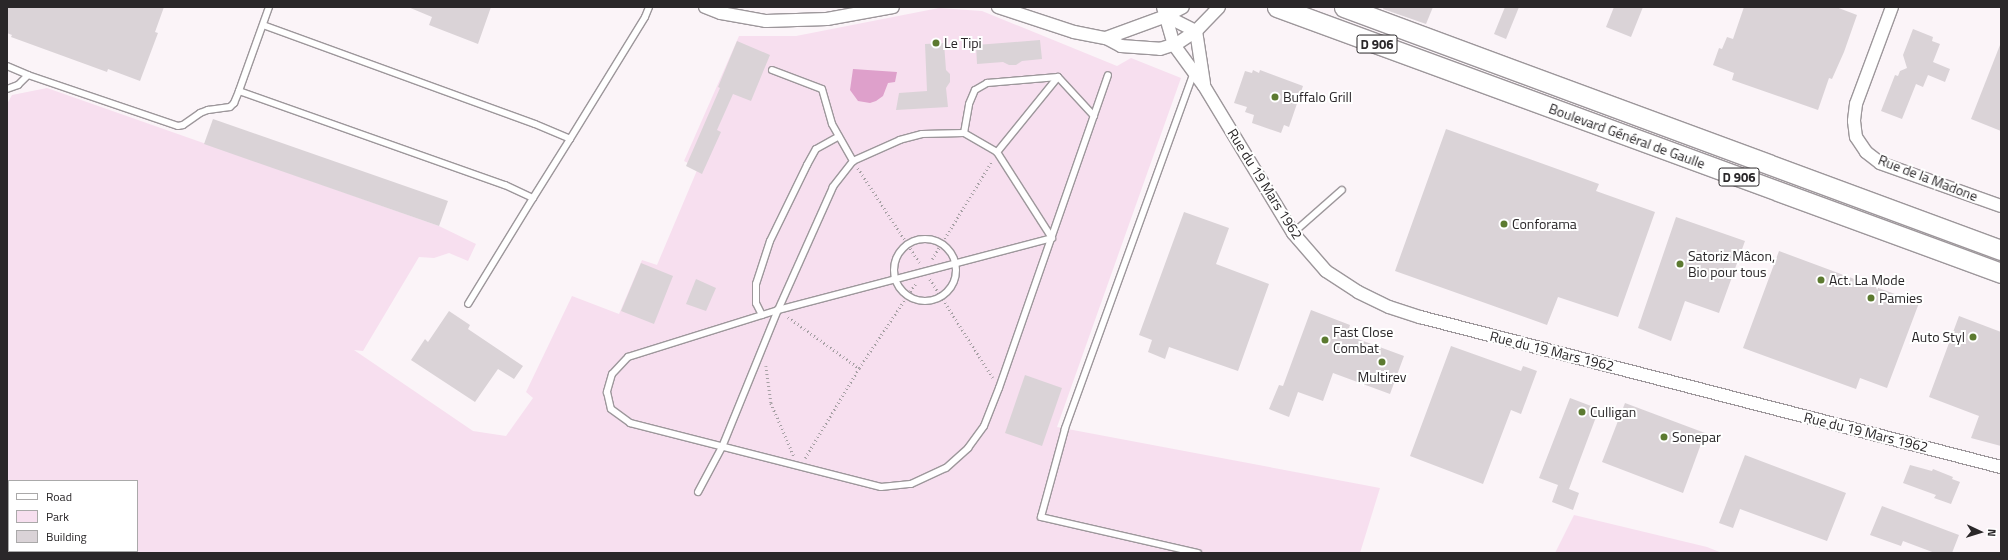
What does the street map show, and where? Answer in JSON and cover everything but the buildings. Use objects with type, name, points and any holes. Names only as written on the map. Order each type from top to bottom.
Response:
[{"type":"main road","name":"Boulevard Général de Gaulle","points":[[1277,7],[2001,273]]},
{"type":"main road","name":"Boulevard Général de Gaulle","points":[[1344,7],[2001,250]]},
{"type":"street","points":[[705,7],[722,13],[766,21],[826,19],[893,7]]},
{"type":"street","points":[[998,7],[1074,32],[1106,38],[1121,46],[1160,49],[1174,45],[1196,31],[1219,7]]},
{"type":"street","points":[[1106,38],[1164,11],[1183,7]]},
{"type":"street","name":"Rue de la Madone","points":[[1892,7],[1856,104],[1854,121],[1856,137],[1866,152],[1880,163],[2001,206]]},
{"type":"street","points":[[1164,11],[1196,31]]},
{"type":"street","name":"Rue du 19 Mars 1962","points":[[1164,11],[1174,45],[1204,86],[1293,233],[1326,271],[1358,292],[1389,307],[1420,317],[2001,467]]},
{"type":"street","name":"Rue du 19 Mars 1962","points":[[1196,31],[1204,86]]},
{"type":"lane","points":[[7,66],[28,75],[178,126],[183,125],[200,113],[208,110],[230,107],[234,103],[269,7]]},
{"type":"lane","points":[[468,304],[645,17],[649,7]]},
{"type":"lane","points":[[263,25],[528,122],[570,139]]},
{"type":"lane","points":[[772,70],[822,89],[832,124],[853,161]]},
{"type":"lane","points":[[1194,72],[1065,429],[1041,517],[1198,553]]},
{"type":"lane","points":[[7,90],[18,85],[28,75]]},
{"type":"lane","points":[[1052,238],[954,262],[778,310],[628,357],[612,374],[608,392],[610,409],[630,423],[881,487],[911,484],[946,468],[968,448],[984,426],[1052,238],[1108,75]]},
{"type":"lane","points":[[1058,76],[1094,116]]},
{"type":"lane","points":[[964,134],[969,104],[975,90],[986,83],[1058,76]]},
{"type":"lane","points":[[997,152],[1058,76]]},
{"type":"lane","points":[[239,91],[505,185],[533,198]]},
{"type":"lane","points":[[698,492],[722,447],[778,310],[833,187],[853,161],[900,140],[922,134],[964,134],[997,152],[1052,238]]},
{"type":"lane","points":[[762,315],[756,303],[756,284],[770,241],[816,149],[839,136]]},
{"type":"lane","points":[[1293,233],[1342,190]]},
{"type":"lane","points":[[924,239],[941,244],[952,255],[956,272],[953,282],[948,290],[933,300],[924,301],[908,296],[902,291],[895,278],[894,269],[896,259],[901,251],[908,244],[924,239]]},
{"type":"path","points":[[800,467],[860,368],[925,270],[997,152]]},
{"type":"path","points":[[778,310],[860,368]]},
{"type":"path","points":[[766,364],[770,403],[800,467]]},
{"type":"green space","points":[[939,8],[982,11],[1117,66],[1131,58],[1181,78],[1057,427],[1380,488],[1360,553],[40,553],[39,552],[138,552],[138,480],[8,480],[8,504],[7,503],[7,104],[12,95],[47,88],[439,226],[476,244],[468,261],[449,253],[434,258],[419,257],[363,351],[354,350],[473,431],[506,436],[533,398],[526,392],[572,296],[619,314],[642,260],[657,265],[698,168],[684,161],[739,36],[796,36]]},
{"type":"green space","points":[[1574,515],[1707,547],[1722,553],[1555,553]]},
{"type":"shaded area","points":[[853,69],[897,72],[895,82],[888,83],[883,96],[870,103],[858,101],[850,90]]},
{"type":"place","name":"Le Tipi","points":[[936,43]]},
{"type":"place","name":"Buffalo Grill","points":[[1275,97]]},
{"type":"place","name":"Conforama","points":[[1504,224]]},
{"type":"place","name":"Satoriz Mâcon, Bio pour tous","points":[[1680,264]]},
{"type":"place","name":"Act. La Mode","points":[[1821,280]]},
{"type":"place","name":"Pamies","points":[[1871,298]]},
{"type":"place","name":"Auto Styl","points":[[1973,337]]},
{"type":"place","name":"Fast Close Combat","points":[[1325,340]]},
{"type":"place","name":"Multirev","points":[[1382,362]]},
{"type":"place","name":"Culligan","points":[[1582,412]]},
{"type":"place","name":"Sonepar","points":[[1664,437]]}]
